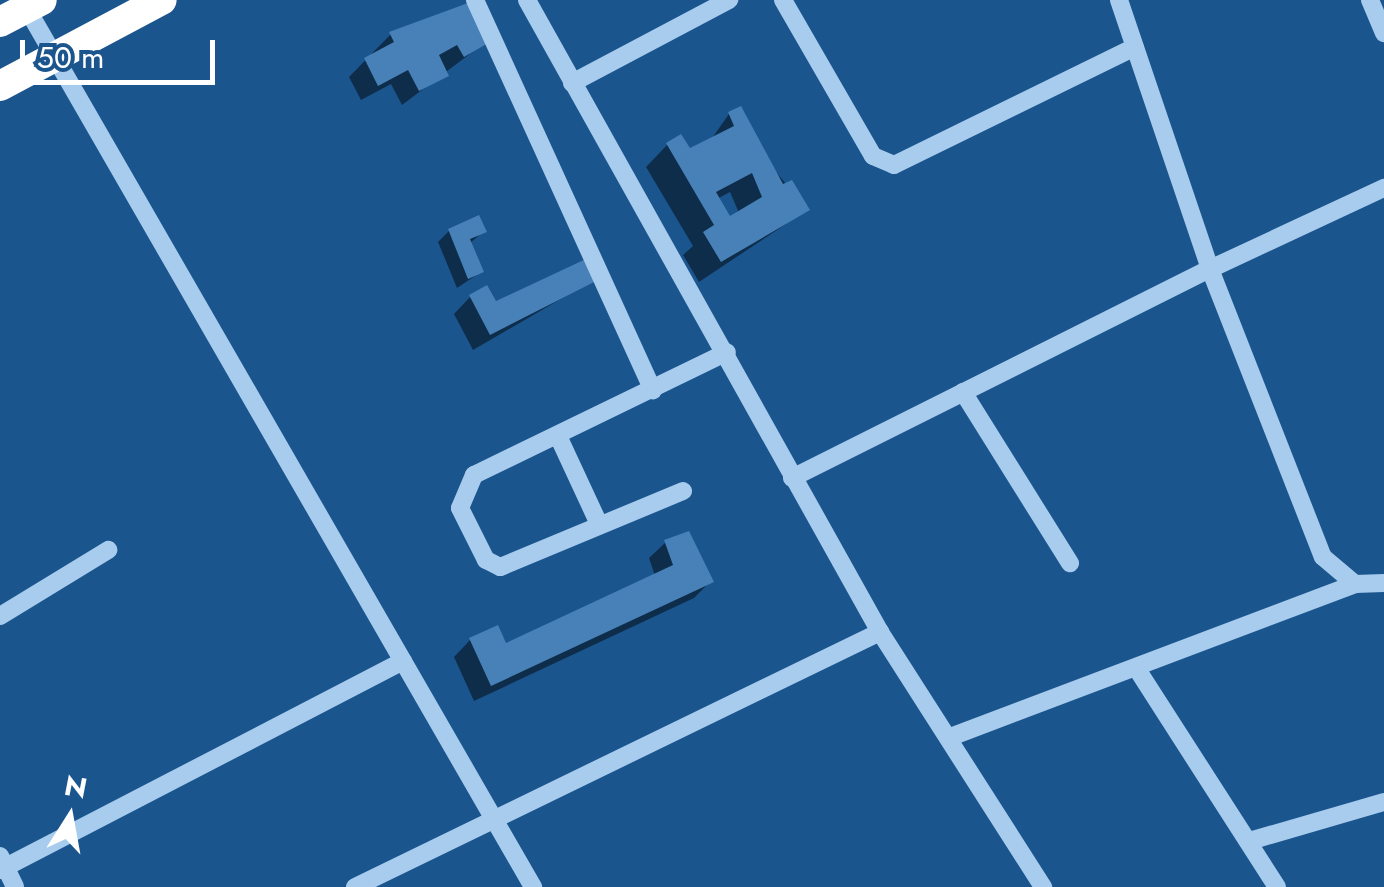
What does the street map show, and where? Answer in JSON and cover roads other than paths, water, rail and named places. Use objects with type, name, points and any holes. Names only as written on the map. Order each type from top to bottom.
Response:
[{"type":"highway","points":[[0,86],[162,0]]},
{"type":"street","points":[[475,0],[653,390]]},
{"type":"street","points":[[526,0],[728,352],[792,478],[880,632],[953,736],[1044,887]]},
{"type":"street","points":[[572,82],[729,0]]},
{"type":"street","points":[[783,0],[874,156],[894,166],[1135,47]]},
{"type":"street","points":[[1119,0],[1210,269],[1323,557],[1355,584]]},
{"type":"street","points":[[1370,0],[1384,33]]},
{"type":"street","points":[[22,8],[55,58],[533,887]]},
{"type":"street","points":[[792,478],[1210,269],[1384,188]]},
{"type":"street","points":[[683,491],[500,567],[486,560],[460,508],[474,475],[558,438],[728,352]]},
{"type":"street","points":[[963,392],[1070,563]]},
{"type":"street","points":[[558,438],[599,524]]},
{"type":"street","points":[[0,616],[108,550]]},
{"type":"street","points":[[953,736],[1355,584],[1384,583]]},
{"type":"street","points":[[355,887],[880,632]]},
{"type":"street","points":[[15,887],[2,864],[402,661]]},
{"type":"street","points":[[1137,669],[1253,840],[1277,887]]},
{"type":"street","points":[[1253,840],[1384,802]]}]
